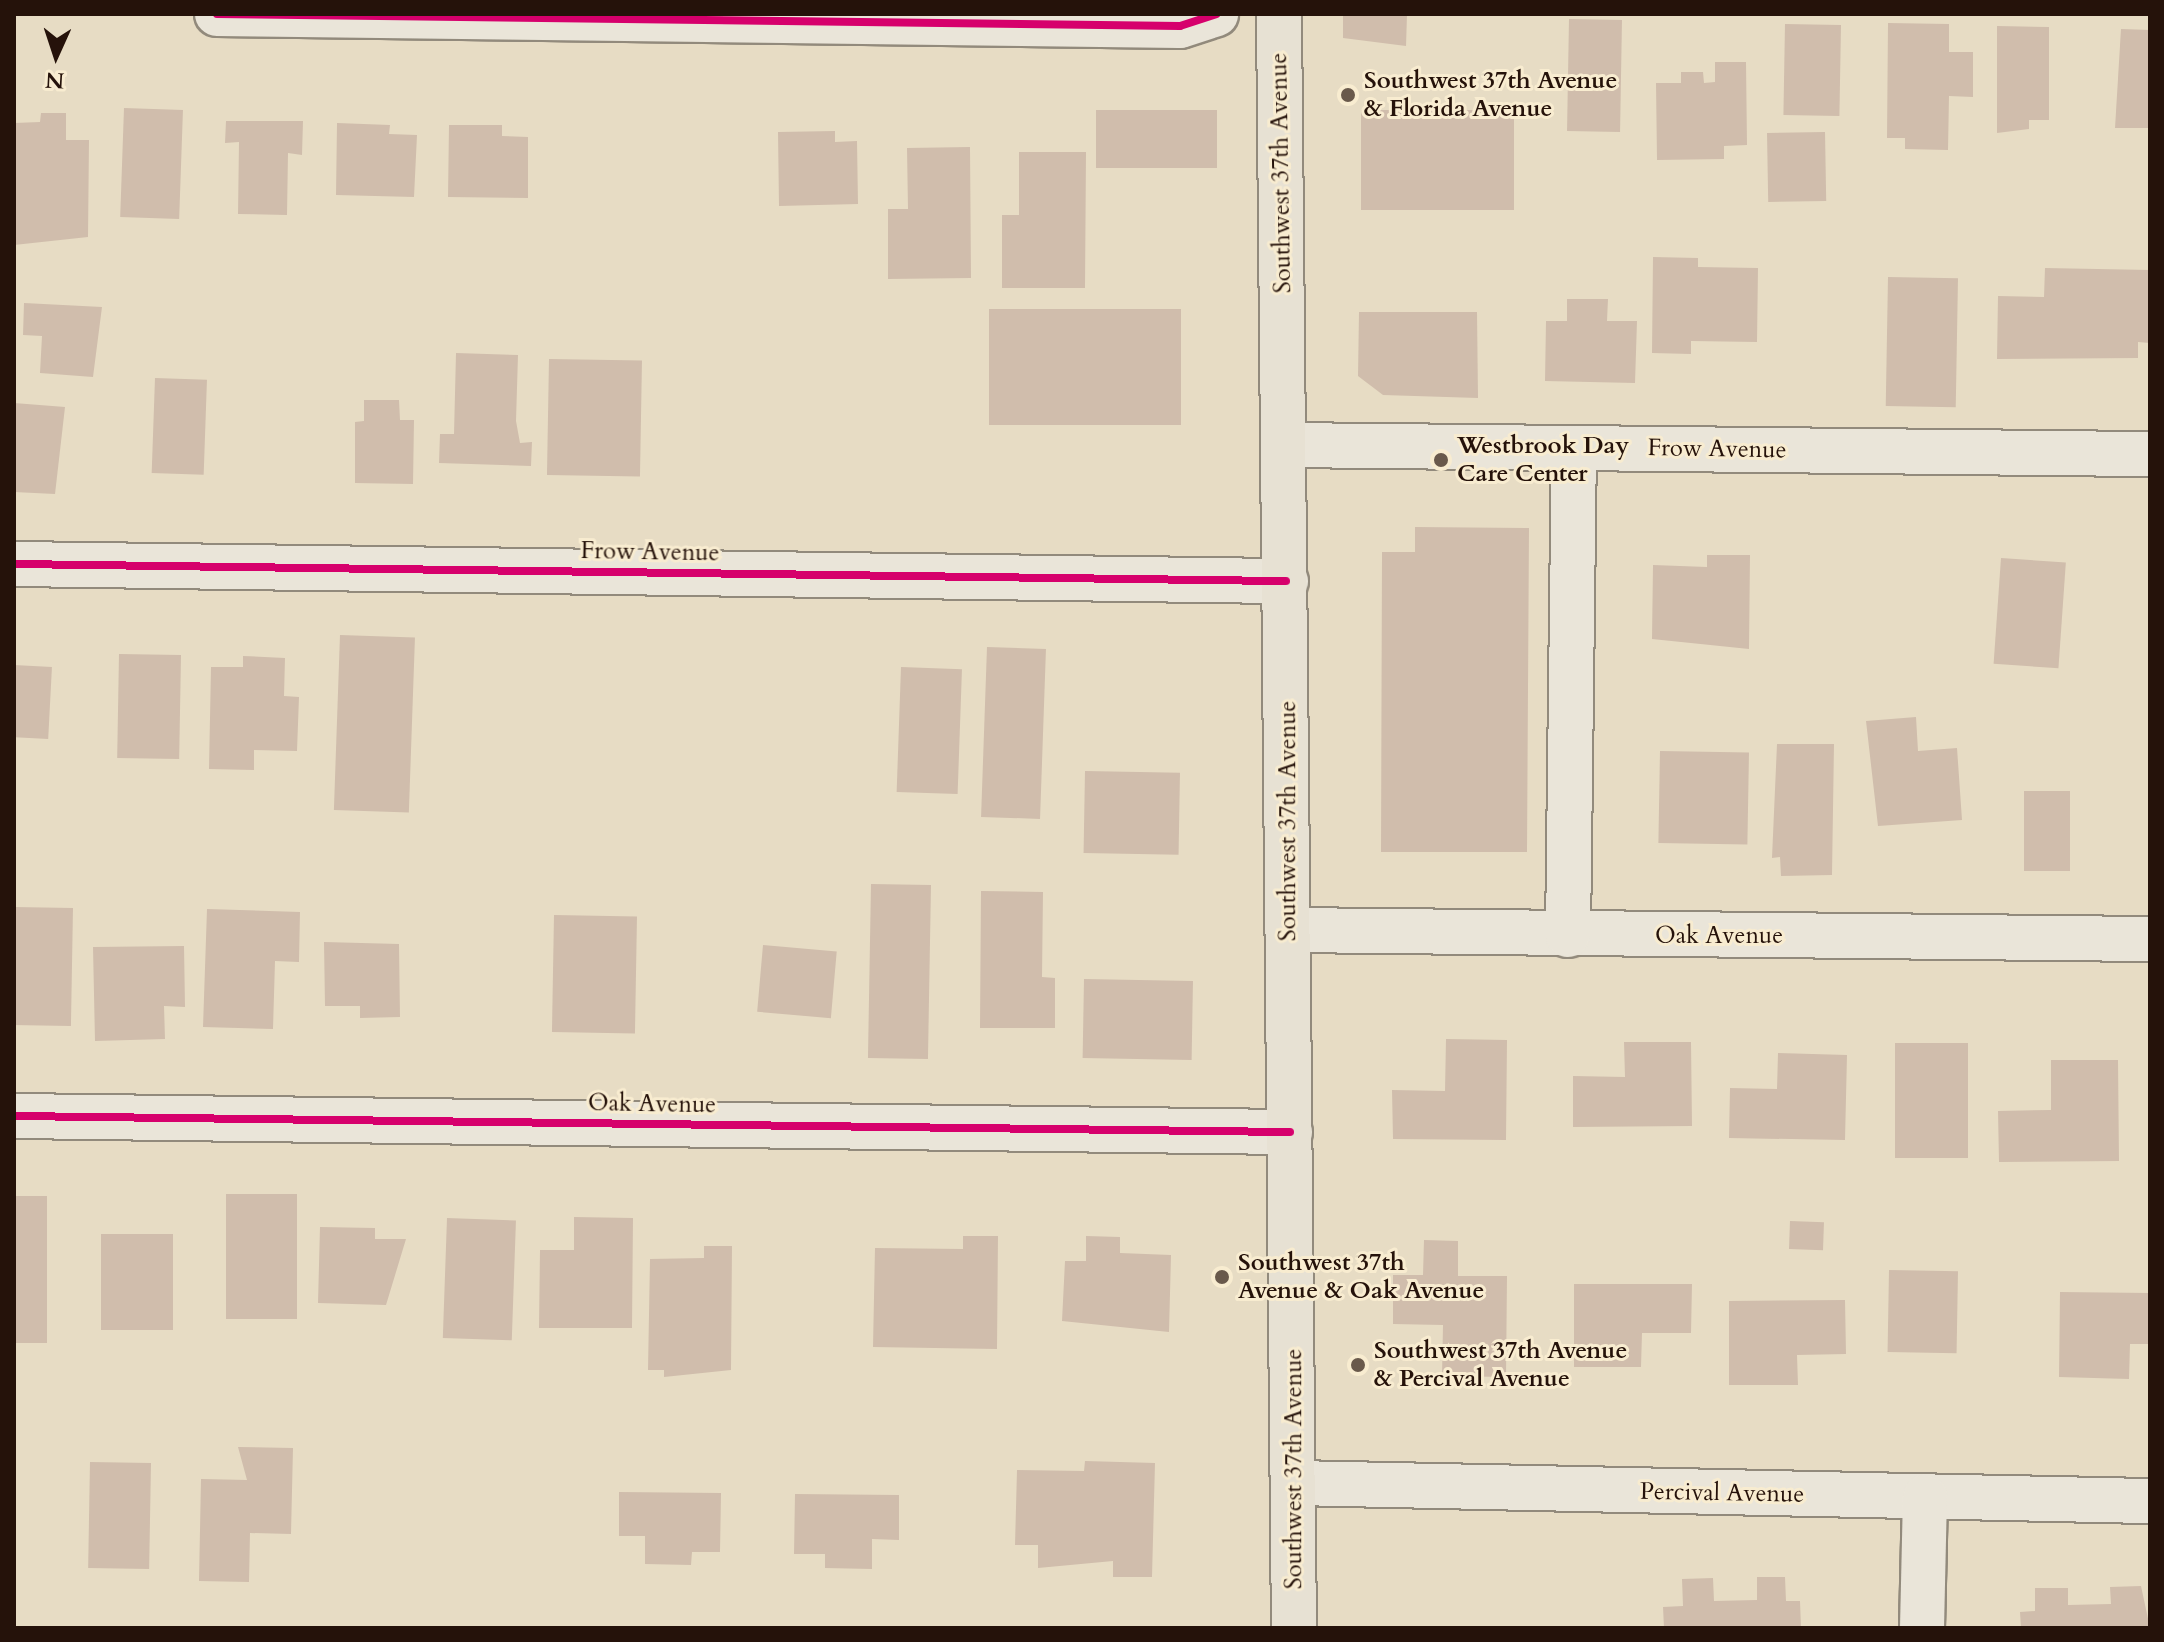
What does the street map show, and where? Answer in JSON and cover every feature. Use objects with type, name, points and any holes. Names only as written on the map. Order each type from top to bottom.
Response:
[{"type":"main road","name":"Southwest 37th Avenue","points":[[1279,14],[1294,1628]]},
{"type":"street","points":[[217,14],[1180,26],[1216,14]]},
{"type":"street","name":"Frow Avenue","points":[[1284,445],[2150,454]]},
{"type":"street","points":[[1568,935],[1574,448]]},
{"type":"street","name":"Frow Avenue","points":[[14,564],[1286,581]]},
{"type":"street","name":"Oak Avenue","points":[[1289,930],[2150,939]]},
{"type":"street","name":"Oak Avenue","points":[[14,1116],[1290,1132]]},
{"type":"street","name":"Percival Avenue","points":[[1295,1483],[2150,1501]]},
{"type":"street","points":[[1922,1628],[1925,1497]]},
{"type":"building","points":[[1343,14],[1407,14],[1406,46],[1343,38]]},
{"type":"building","points":[[1569,19],[1622,20],[1620,132],[1567,131]]},
{"type":"building","points":[[1888,23],[1949,24],[1949,52],[1973,52],[1973,97],[1949,96],[1948,150],[1905,149],[1905,138],[1887,138]]},
{"type":"building","points":[[1785,24],[1841,25],[1839,116],[1783,115]]},
{"type":"building","points":[[1997,26],[2049,27],[2049,120],[2029,120],[2029,129],[1997,133]]},
{"type":"building","points":[[2121,29],[2150,30],[2150,128],[2115,128]]},
{"type":"building","points":[[1715,62],[1746,62],[1747,145],[1724,146],[1724,159],[1657,160],[1656,83],[1681,83],[1681,72],[1703,72],[1704,83],[1715,82]]},
{"type":"building","points":[[124,108],[183,110],[179,219],[120,217]]},
{"type":"building","points":[[1096,110],[1217,110],[1217,168],[1096,168]]},
{"type":"building","points":[[1361,110],[1514,110],[1514,210],[1361,210]]},
{"type":"building","points":[[41,113],[66,113],[66,140],[89,140],[88,237],[14,245],[14,123],[40,122]]},
{"type":"building","points":[[226,121],[303,121],[302,155],[288,153],[287,215],[238,214],[239,142],[225,143]]},
{"type":"building","points":[[337,123],[390,125],[389,134],[417,135],[414,197],[336,195]]},
{"type":"building","points":[[449,125],[502,125],[502,136],[528,137],[528,198],[448,197]]},
{"type":"building","points":[[835,131],[835,142],[857,141],[858,204],[779,206],[778,132]]},
{"type":"building","points":[[1825,132],[1826,201],[1768,202],[1767,133]]},
{"type":"building","points":[[970,147],[971,278],[888,279],[888,209],[908,209],[907,148]]},
{"type":"building","points":[[1019,152],[1086,152],[1085,288],[1002,288],[1002,215],[1019,215]]},
{"type":"building","points":[[1653,257],[1698,258],[1698,267],[1758,268],[1757,342],[1691,341],[1691,354],[1652,353]]},
{"type":"building","points":[[2045,268],[2150,270],[2150,343],[2138,342],[2138,358],[1997,359],[1998,296],[2044,297]]},
{"type":"building","points":[[1888,277],[1958,278],[1956,407],[1886,406]]},
{"type":"building","points":[[1567,299],[1608,299],[1607,321],[1637,321],[1635,383],[1545,381],[1546,321],[1567,321]]},
{"type":"building","points":[[24,303],[102,307],[93,377],[40,373],[42,336],[23,335]]},
{"type":"building","points":[[989,309],[1181,309],[1181,425],[989,425]]},
{"type":"building","points":[[1359,312],[1477,312],[1478,398],[1383,395],[1358,376]]},
{"type":"building","points":[[456,353],[518,355],[516,421],[520,443],[532,442],[531,466],[439,463],[440,434],[454,434]]},
{"type":"building","points":[[549,359],[642,361],[640,477],[547,475]]},
{"type":"building","points":[[155,378],[207,380],[204,475],[152,473]]},
{"type":"building","points":[[364,400],[399,400],[400,420],[414,420],[413,484],[355,483],[355,422],[364,421]]},
{"type":"building","points":[[14,403],[65,407],[55,494],[14,492]]},
{"type":"building","points":[[1415,527],[1529,528],[1527,852],[1381,852],[1382,552],[1415,552]]},
{"type":"building","points":[[1707,555],[1750,555],[1749,649],[1652,639],[1653,565],[1707,567]]},
{"type":"building","points":[[2001,558],[2066,563],[2058,668],[1994,664]]},
{"type":"building","points":[[340,635],[415,638],[409,813],[334,810]]},
{"type":"building","points":[[987,647],[1046,649],[1040,819],[981,817]]},
{"type":"building","points":[[119,654],[181,655],[179,759],[117,758]]},
{"type":"building","points":[[243,656],[285,658],[284,696],[299,697],[297,751],[254,750],[254,770],[209,769],[211,667],[243,667]]},
{"type":"building","points":[[14,665],[52,667],[48,739],[14,737]]},
{"type":"building","points":[[901,667],[962,669],[958,794],[897,792]]},
{"type":"building","points":[[1916,717],[1918,751],[1957,748],[1962,820],[1878,826],[1866,721]]},
{"type":"building","points":[[1777,744],[1834,744],[1832,875],[1781,876],[1780,857],[1772,858]]},
{"type":"building","points":[[1660,751],[1749,753],[1747,845],[1658,843]]},
{"type":"building","points":[[1085,771],[1180,773],[1179,855],[1084,853]]},
{"type":"building","points":[[2024,791],[2070,791],[2070,871],[2024,871]]},
{"type":"building","points":[[871,884],[931,885],[928,1059],[868,1058]]},
{"type":"building","points":[[981,891],[1043,892],[1042,977],[1055,978],[1055,1028],[980,1028]]},
{"type":"building","points":[[14,907],[73,908],[71,1026],[14,1025]]},
{"type":"building","points":[[207,909],[300,912],[299,962],[275,961],[273,1029],[203,1027]]},
{"type":"building","points":[[554,915],[637,916],[635,1033],[552,1032]]},
{"type":"building","points":[[324,942],[399,944],[400,1017],[360,1018],[360,1006],[325,1006]]},
{"type":"building","points":[[763,945],[837,951],[831,1018],[757,1012]]},
{"type":"building","points":[[184,946],[185,1007],[164,1006],[165,1039],[95,1041],[93,947]]},
{"type":"building","points":[[1084,979],[1193,981],[1192,1060],[1083,1058]]},
{"type":"building","points":[[1446,1039],[1507,1040],[1506,1140],[1393,1139],[1392,1090],[1445,1091]]},
{"type":"building","points":[[1624,1042],[1691,1042],[1692,1126],[1573,1127],[1573,1076],[1625,1077]]},
{"type":"building","points":[[1895,1043],[1968,1043],[1968,1158],[1895,1158]]},
{"type":"building","points":[[1778,1053],[1847,1055],[1845,1140],[1729,1138],[1730,1088],[1777,1089]]},
{"type":"building","points":[[2051,1060],[2118,1060],[2119,1161],[1999,1162],[1998,1111],[2051,1110]]},
{"type":"building","points":[[226,1194],[297,1194],[297,1319],[226,1319]]},
{"type":"building","points":[[14,1196],[47,1196],[47,1343],[14,1343]]},
{"type":"building","points":[[574,1217],[633,1218],[632,1328],[539,1328],[540,1250],[574,1250]]},
{"type":"building","points":[[447,1218],[516,1220],[512,1340],[443,1338]]},
{"type":"building","points":[[1790,1221],[1824,1222],[1823,1250],[1789,1249]]},
{"type":"building","points":[[320,1227],[375,1228],[375,1239],[406,1239],[386,1305],[318,1303]]},
{"type":"building","points":[[101,1234],[173,1234],[173,1330],[101,1330]]},
{"type":"building","points":[[963,1236],[998,1236],[997,1349],[873,1347],[875,1248],[963,1249]]},
{"type":"building","points":[[1086,1236],[1120,1237],[1120,1253],[1171,1255],[1169,1332],[1062,1321],[1065,1261],[1086,1261]]},
{"type":"building","points":[[1424,1240],[1458,1241],[1458,1276],[1507,1276],[1506,1377],[1442,1376],[1443,1325],[1393,1324],[1393,1275],[1423,1275]]},
{"type":"building","points":[[704,1246],[732,1246],[731,1370],[664,1377],[664,1370],[648,1370],[650,1259],[704,1258]]},
{"type":"building","points":[[1889,1270],[1958,1271],[1957,1353],[1888,1352]]},
{"type":"building","points":[[1574,1284],[1692,1284],[1691,1333],[1642,1333],[1641,1367],[1574,1367]]},
{"type":"building","points":[[2060,1292],[2150,1293],[2150,1344],[2130,1344],[2129,1379],[2059,1377]]},
{"type":"building","points":[[1845,1300],[1846,1354],[1797,1355],[1798,1385],[1729,1385],[1729,1301]]},
{"type":"building","points":[[238,1447],[293,1448],[291,1534],[250,1533],[249,1582],[199,1581],[201,1479],[247,1480]]},
{"type":"building","points":[[1085,1461],[1155,1463],[1152,1577],[1113,1577],[1113,1561],[1038,1568],[1038,1545],[1015,1545],[1017,1470],[1084,1471]]},
{"type":"building","points":[[90,1462],[151,1463],[149,1569],[88,1568]]},
{"type":"building","points":[[619,1492],[721,1493],[720,1552],[692,1552],[691,1565],[645,1564],[645,1536],[619,1536]]},
{"type":"building","points":[[795,1494],[899,1495],[899,1540],[872,1539],[872,1569],[825,1568],[825,1554],[794,1554]]},
{"type":"building","points":[[1757,1577],[1785,1577],[1786,1601],[1800,1601],[1801,1628],[1664,1628],[1663,1607],[1683,1606],[1682,1579],[1713,1578],[1714,1601],[1757,1600]]},
{"type":"building","points":[[2141,1586],[2150,1628],[2021,1628],[2020,1612],[2035,1611],[2035,1588],[2068,1588],[2068,1605],[2111,1604],[2110,1587]]},
{"type":"cycle path","points":[[217,14],[1180,26],[1216,14]]},
{"type":"cycle path","points":[[14,564],[1286,581]]},
{"type":"cycle path","points":[[14,1116],[1290,1132]]},
{"type":"place","name":"Southwest 37th Avenue & Florida Avenue","points":[[1348,95]]},
{"type":"place","name":"Westbrook Day Care Center","points":[[1441,460]]},
{"type":"place","name":"Southwest 37th Avenue & Oak Avenue","points":[[1222,1277]]},
{"type":"place","name":"Southwest 37th Avenue & Percival Avenue","points":[[1358,1365]]}]
